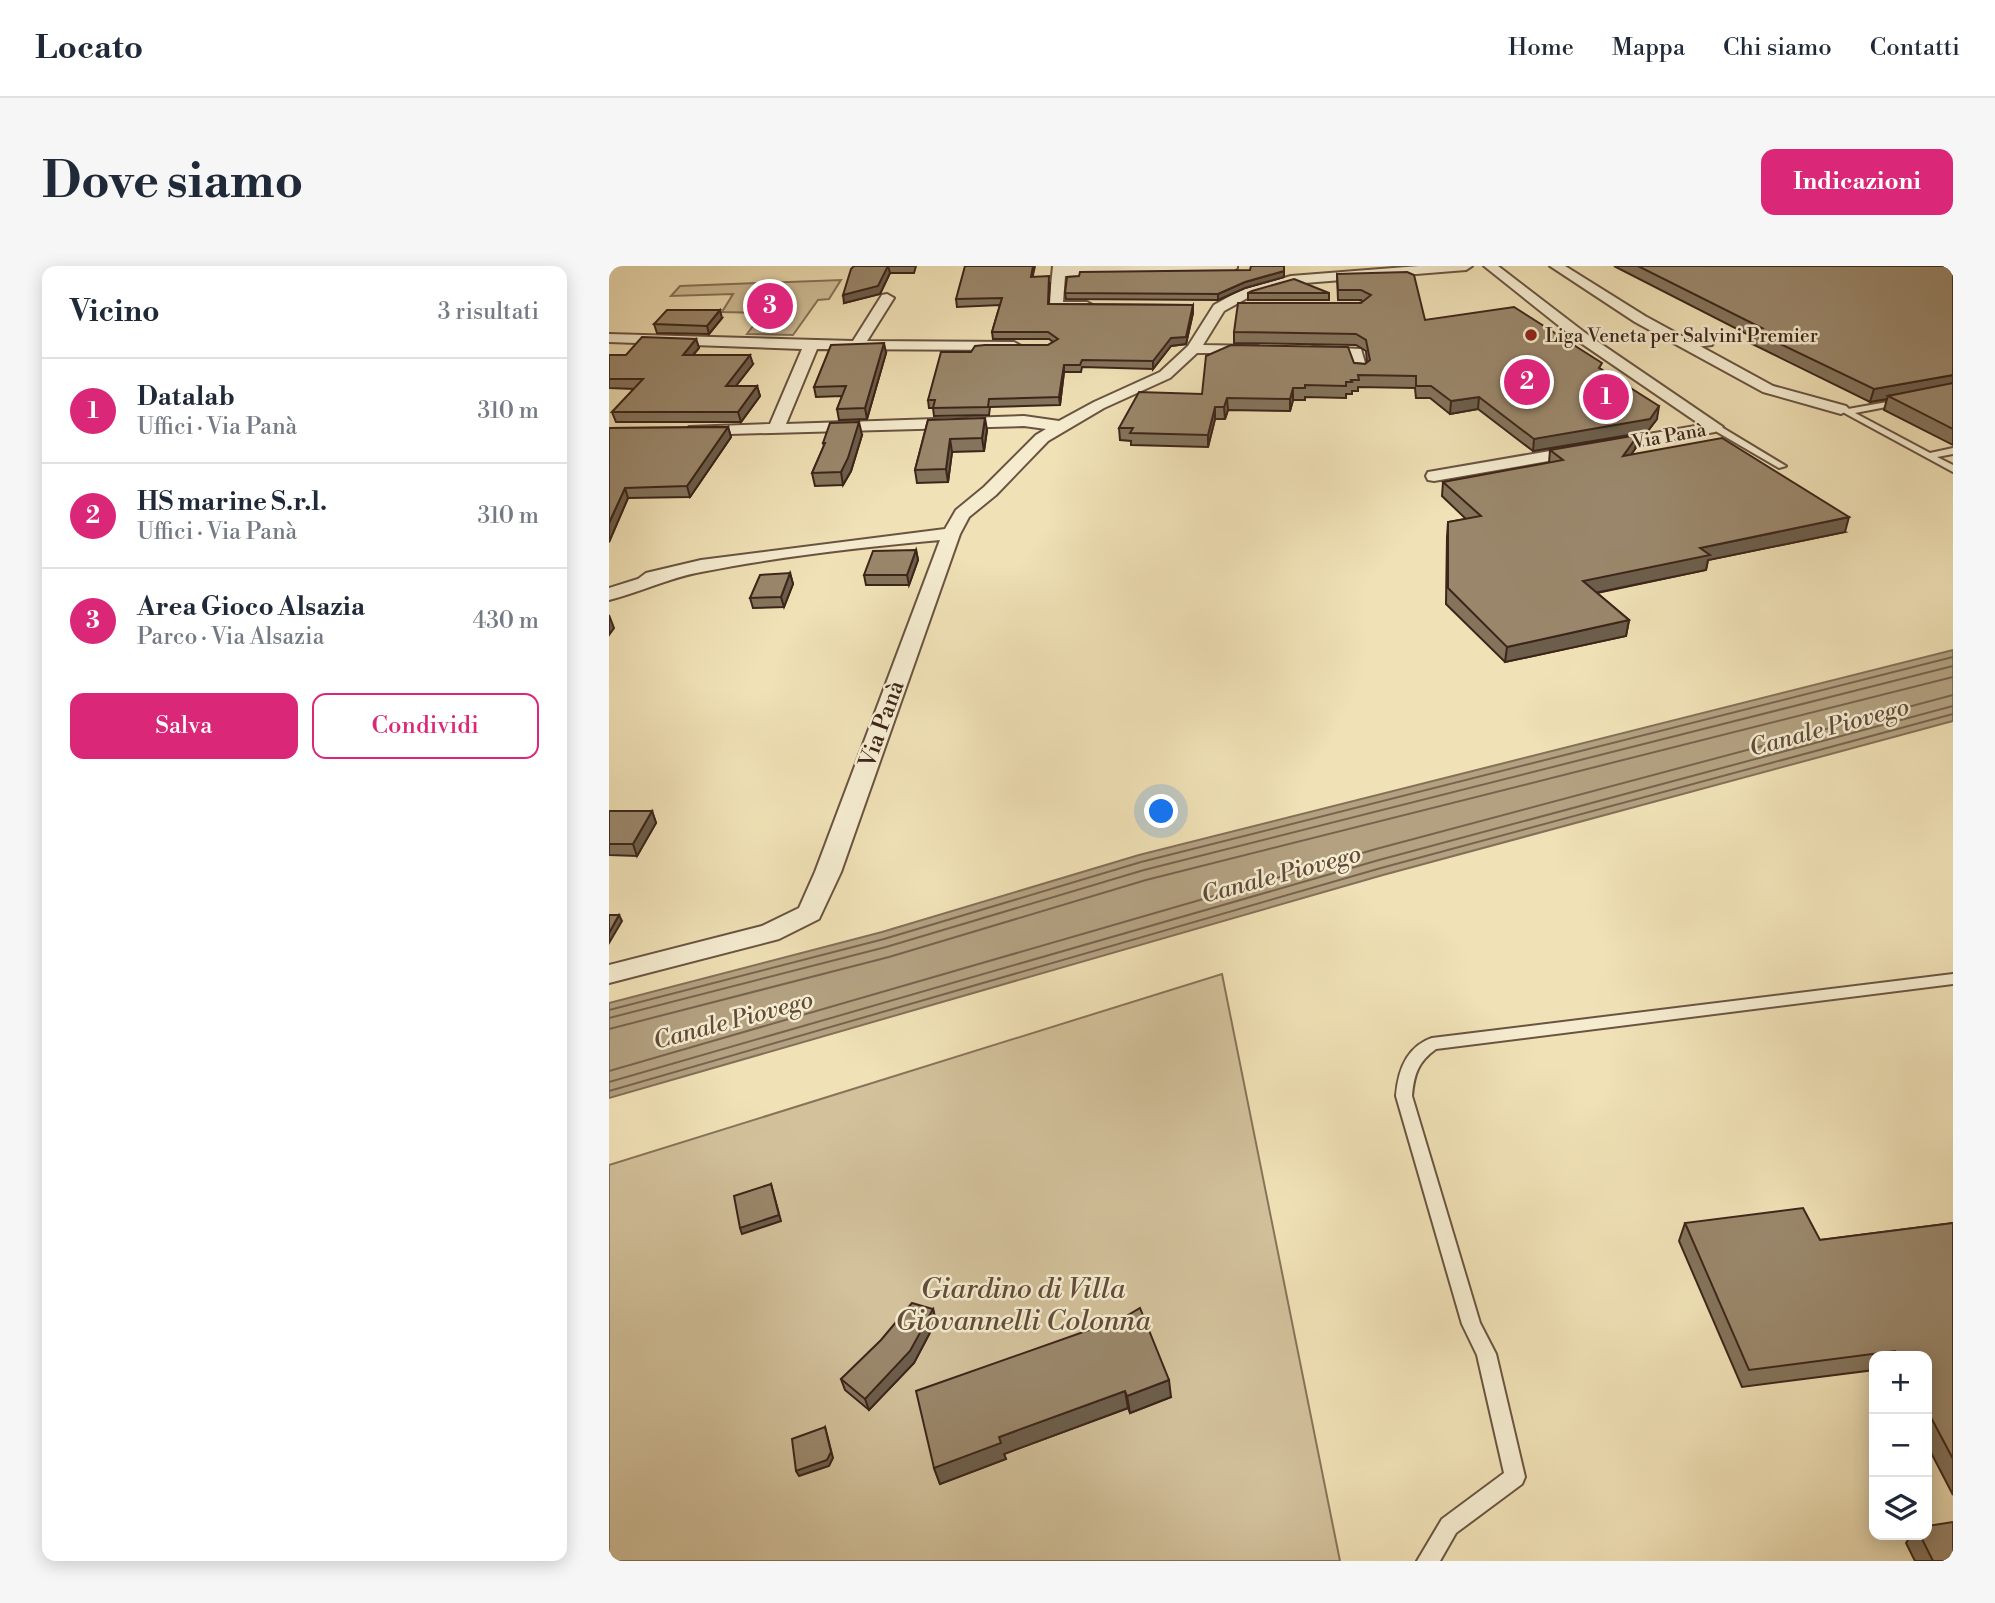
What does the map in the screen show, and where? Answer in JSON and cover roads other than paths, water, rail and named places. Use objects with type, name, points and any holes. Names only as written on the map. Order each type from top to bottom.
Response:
[{"type":"street","points":[[1054,321],[1059,269],[1231,266]]},
{"type":"street","points":[[1219,308],[1246,293],[1291,280],[1466,266]]},
{"type":"street","name":"Via Panà","points":[[1490,266],[1583,338],[1715,427]]},
{"type":"street","points":[[1556,266],[1689,346],[1767,389],[1844,410]]},
{"type":"street","points":[[857,344],[887,298]]},
{"type":"street","points":[[1056,306],[1108,307]]},
{"type":"street","points":[[1196,308],[1246,308]]},
{"type":"street","name":"Via Panà","points":[[609,974],[770,933],[810,913],[828,872],[951,534],[962,514],[990,491],[1035,444],[1059,426],[1165,374],[1193,349],[1219,308]]},
{"type":"street","points":[[609,338],[809,345],[1035,346]]},
{"type":"street","points":[[776,429],[809,345]]},
{"type":"street","points":[[1193,349],[1278,350]]},
{"type":"street","points":[[1304,351],[1356,352],[1360,370]]},
{"type":"street","points":[[677,430],[1024,421],[1059,426]]},
{"type":"street","name":"Via Panà","points":[[1434,476],[1715,427]]},
{"type":"street","points":[[609,594],[645,583],[653,577],[701,566],[951,534]]},
{"type":"lane","points":[[1689,346],[1709,343]]},
{"type":"lane","points":[[1844,410],[1913,399]]},
{"type":"lane","points":[[1844,410],[1953,470]]},
{"type":"lane","points":[[1715,427],[1781,466]]},
{"type":"lane","points":[[1928,456],[1953,451]]},
{"type":"lane","points":[[1427,1561],[1449,1526],[1515,1477],[1486,1354],[1471,1324],[1404,1096],[1406,1074],[1415,1055],[1432,1044],[1953,979]]},
{"type":"water","name":"Canale Piovego","points":[[1953,650],[1953,721],[1383,875],[609,1098],[609,1003],[882,932],[1139,855]]},
{"type":"place","name":"Area Gioco Alsazia","points":[[770,306]]},
{"type":"place","name":"Liga Veneta per Salvini Premier","points":[[1531,335]]},
{"type":"place","name":"HS marine S.r.l.","points":[[1527,382]]},
{"type":"place","name":"Datalab","points":[[1606,397]]},
{"type":"park label","name":"Giardino di Villa Giovannelli Colonna","points":[[1023,1304]]}]
